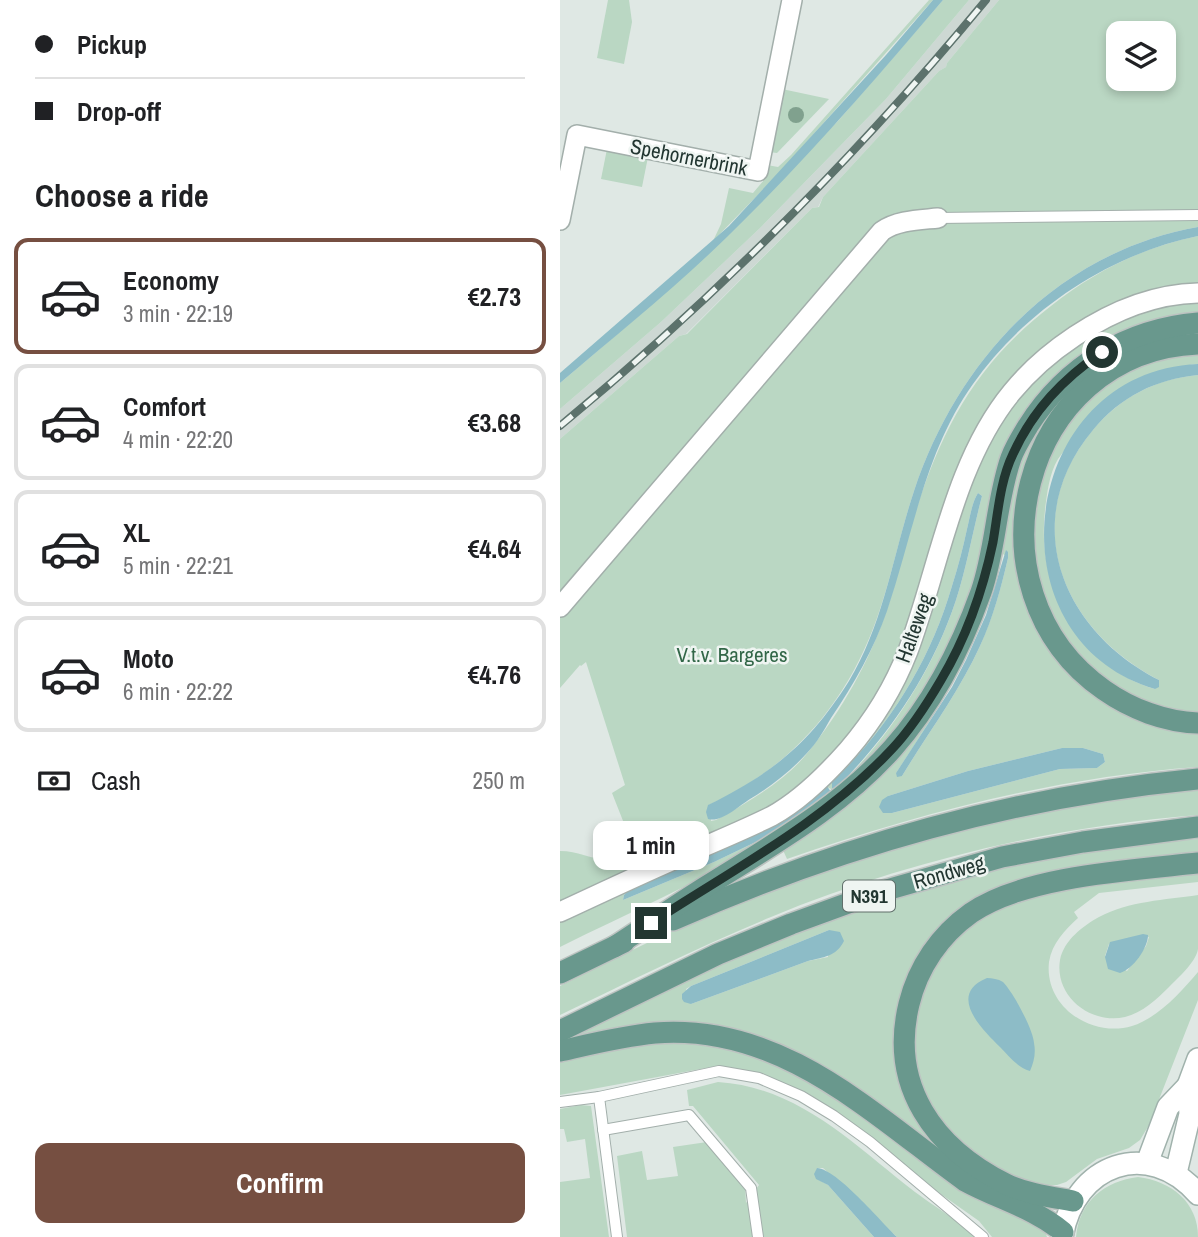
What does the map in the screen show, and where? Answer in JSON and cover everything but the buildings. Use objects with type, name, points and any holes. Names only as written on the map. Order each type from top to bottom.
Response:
[{"type":"main road","name":"N391","points":[[614,947],[794,833],[893,748],[942,679],[961,642],[982,590],[1011,456],[1041,406],[1058,386],[1102,352],[1127,339],[1152,331],[1198,323]]},
{"type":"main road","points":[[1198,344],[1167,347],[1140,355],[1117,366],[1092,384],[1072,404],[1053,428],[1040,452],[1030,479],[1022,535],[1028,580],[1039,611],[1060,646],[1076,666],[1092,682],[1140,710],[1168,719],[1198,723]]},
{"type":"main road","name":"N391","points":[[560,973],[676,918],[828,857],[1013,806],[1149,783],[1198,779]]},
{"type":"main road","name":"Rondweg","points":[[560,1031],[718,954],[876,893],[1002,857],[1083,842],[1198,827]]},
{"type":"main road","points":[[1073,1200],[1035,1194],[1007,1184],[974,1165],[944,1140],[922,1112],[909,1081],[904,1048],[905,1026],[913,988],[921,969],[945,935],[972,912],[1003,897],[1084,877],[1198,863]]},
{"type":"main road","points":[[560,1051],[656,1033],[724,1038],[757,1047],[794,1061],[827,1079],[965,1181],[990,1195],[1047,1218],[1063,1234],[1073,1200],[1105,1171],[1126,1164],[1147,1163],[1176,1173],[1198,1194]]},
{"type":"main road","points":[[1147,1163],[1168,1107],[1188,1086],[1198,1059]]},
{"type":"main road","points":[[1176,1173],[1190,1114],[1188,1086]]},
{"type":"street","name":"Spehornerbrink","points":[[560,220],[577,135],[758,171],[792,0]]},
{"type":"street","points":[[560,607],[881,231],[902,222],[939,218]]},
{"type":"street","name":"Halteweg","points":[[560,912],[774,815],[823,778],[873,719],[891,687],[907,654],[963,483],[987,431],[1011,392],[1048,355],[1087,328],[1127,308],[1164,296],[1198,293]]},
{"type":"lane","points":[[939,218],[1198,215]]},
{"type":"lane","points":[[560,1102],[598,1097],[719,1071],[759,1078],[801,1096],[834,1116],[870,1142],[983,1237]]},
{"type":"lane","points":[[598,1097],[617,1237]]},
{"type":"lane","points":[[603,1130],[689,1115],[751,1188],[758,1237]]},
{"type":"shaded area","points":[[969,0],[999,0],[946,67],[939,71],[823,197],[818,207],[812,208],[686,334],[679,336],[560,439],[560,409],[661,322],[759,229],[886,99]]},
{"type":"green space","points":[[608,0],[629,0],[632,22],[624,64],[597,58]]},
{"type":"green space","points":[[929,0],[933,0],[779,173],[713,241],[721,224],[729,188],[753,193],[764,180],[767,165],[778,167],[791,155]]},
{"type":"green space","points":[[943,0],[969,0],[886,99],[759,229],[661,322],[560,409],[560,383],[642,313],[838,121]]},
{"type":"green space","name":"V.t.v. Bargeres","points":[[999,0],[1198,0],[1198,227],[1147,240],[1101,260],[1058,287],[1020,319],[986,356],[957,398],[933,443],[914,491],[877,618],[850,678],[812,730],[790,752],[739,790],[709,805],[711,821],[754,798],[790,771],[833,719],[863,667],[879,631],[919,501],[944,437],[977,381],[998,355],[1051,306],[1102,271],[1158,247],[1198,236],[1198,287],[1130,300],[990,408],[884,686],[843,744],[816,774],[775,805],[560,905],[560,851],[609,859],[626,851],[629,836],[612,793],[625,785],[586,662],[580,665],[560,688],[560,612],[902,218],[560,602],[560,439],[679,336],[687,334],[812,208],[819,207],[823,197],[939,71],[946,67]]},
{"type":"green space","points":[[782,89],[829,99],[777,153],[769,152]]},
{"type":"green space","points":[[607,149],[648,157],[642,187],[601,179]]},
{"type":"green space","points":[[1198,300],[1198,317],[1130,332],[1099,347],[1072,365],[1047,387],[1027,413],[1010,443],[997,477],[976,581],[957,636],[925,694],[885,746],[850,780],[774,837],[690,884],[560,947],[560,920],[631,885],[718,849],[773,822],[824,786],[846,764],[872,731],[908,664],[968,485],[985,447],[1005,413],[1029,383],[1055,358],[1085,337],[1119,320],[1157,308]],"holes":[[[978,493],[982,496],[963,574],[947,626],[936,651],[909,699],[878,743],[841,784],[835,789],[832,788],[832,782],[853,761],[889,716],[932,641],[943,614]],[[827,787],[831,792],[783,829],[714,862],[623,900],[624,895],[633,888],[758,832],[805,804]]]},
{"type":"green space","points":[[1198,329],[1198,337],[1103,368],[1018,502],[1016,542],[1063,662],[1198,730],[1198,767],[1041,788],[938,812],[787,859],[782,848],[929,708],[1011,475],[1051,402],[1119,349]],"holes":[[[1003,554],[1008,558],[993,613],[980,646],[953,696],[902,776],[896,773],[931,720],[973,643]],[[1062,748],[1083,748],[1103,754],[1105,762],[1097,768],[1060,769],[892,813],[888,796],[968,771]]]},
{"type":"green space","points":[[1198,349],[1198,364],[1165,371],[1127,386],[1062,453],[1049,484],[1044,539],[1056,594],[1068,620],[1084,643],[1104,662],[1128,678],[1155,689],[1159,680],[1125,659],[1097,633],[1075,603],[1061,571],[1055,537],[1057,501],[1069,466],[1092,431],[1114,409],[1153,386],[1198,375],[1198,715],[1151,707],[1112,687],[1056,629],[1030,558],[1044,461],[1086,400],[1128,369]]},
{"type":"green space","points":[[1198,789],[1198,815],[1144,820],[1035,838],[927,863],[874,879],[744,928],[560,1015],[560,986],[705,916],[818,870],[898,845],[983,824],[1111,801]]},
{"type":"green space","points":[[1198,839],[1198,857],[996,891],[906,987],[921,1123],[1052,1206],[1049,1211],[745,1038],[582,1038],[580,1030],[648,997],[821,922],[898,895],[1025,863]],"holes":[[[829,930],[828,957],[808,961],[691,1004],[686,989]]]},
{"type":"green space","points":[[1198,868],[1198,882],[1099,893],[1074,912],[1078,918],[1056,943],[1049,962],[1049,978],[1054,993],[1063,1005],[1087,1023],[1117,1029],[1142,1022],[1160,1011],[1198,972],[1198,1000],[1149,1125],[1140,1140],[1129,1148],[1097,1159],[1066,1182],[1057,1185],[1034,1185],[986,1166],[930,1112],[910,1046],[922,980],[970,920],[1029,895]]},
{"type":"green space","points":[[1198,895],[1197,954],[1186,970],[1154,1001],[1131,1015],[1112,1018],[1088,1012],[1069,996],[1060,973],[1060,960],[1070,940],[1081,929],[1099,917],[1122,908]],"holes":[[[1149,937],[1146,946],[1127,971],[1105,956],[1109,944]]]},
{"type":"green space","points":[[641,1041],[723,1045],[777,1061],[1026,1215],[1045,1231],[1047,1237],[992,1237],[979,1221],[835,1111],[807,1093],[766,1076],[717,1066],[560,1095],[560,1062],[594,1051]]},
{"type":"green space","points":[[718,1082],[747,1086],[774,1095],[824,1121],[974,1237],[897,1237],[823,1168],[817,1168],[816,1178],[828,1185],[874,1237],[627,1237],[617,1156],[642,1151],[647,1180],[678,1176],[673,1147],[707,1142],[745,1186],[746,1203],[759,1185],[693,1106],[689,1106],[687,1090]]},
{"type":"green space","points":[[591,1106],[609,1237],[560,1237],[560,1182],[590,1178],[585,1139],[567,1142],[564,1129],[560,1129],[560,1109]]},
{"type":"green space","points":[[1138,1177],[1161,1183],[1180,1195],[1193,1213],[1198,1237],[1076,1237],[1082,1213],[1096,1195],[1115,1183]]},
{"type":"water","points":[[933,0],[943,0],[838,121],[756,208],[687,274],[560,383],[560,373],[729,226]]},
{"type":"water","points":[[1198,227],[1198,236],[1133,256],[1072,289],[1044,309],[994,357],[973,384],[943,437],[922,494],[882,625],[848,692],[817,741],[794,766],[730,813],[719,819],[708,819],[708,805],[752,781],[788,754],[820,722],[849,681],[871,636],[914,491],[933,443],[957,398],[986,356],[1020,319],[1058,287],[1101,260],[1147,240]]},
{"type":"water","points":[[1198,364],[1198,375],[1153,385],[1127,399],[1104,418],[1070,465],[1058,501],[1055,536],[1061,571],[1075,603],[1097,633],[1125,659],[1159,680],[1159,687],[1155,689],[1101,661],[1065,618],[1047,566],[1046,510],[1061,457],[1092,411],[1138,378]]},
{"type":"water","points":[[978,493],[982,496],[963,574],[935,653],[891,725],[855,769],[835,789],[832,788],[832,782],[872,739],[889,716],[932,641],[943,614]]},
{"type":"water","points":[[1006,550],[1008,558],[999,592],[980,646],[943,712],[902,776],[897,777],[896,773],[952,687],[966,660],[986,615]]},
{"type":"water","points":[[1062,748],[1083,748],[1103,754],[1105,762],[1097,768],[1060,769],[892,813],[883,813],[879,807],[882,800],[888,796],[968,771]]},
{"type":"water","points":[[827,786],[831,792],[783,829],[714,862],[623,900],[629,890],[761,832]]},
{"type":"water","points":[[829,930],[840,932],[844,941],[829,956],[808,961],[691,1004],[682,999],[682,994],[691,986]]},
{"type":"water","points":[[1148,935],[1147,940],[1135,963],[1120,973],[1108,969],[1105,957],[1110,942]]},
{"type":"water","points":[[987,978],[1003,982],[1026,1020],[1035,1047],[1030,1071],[1010,1058],[972,1012],[969,994],[975,985]]},
{"type":"water","points":[[817,1168],[847,1186],[897,1237],[874,1237],[828,1185],[816,1179],[814,1174]]},
{"type":"railway","points":[[560,426],[674,327],[783,223],[887,114],[986,0]]},
{"type":"route","points":[[651,923],[794,833],[820,813],[893,748],[916,719],[942,679],[961,642],[982,590],[1011,456],[1041,406],[1058,386],[1102,352]]}]
